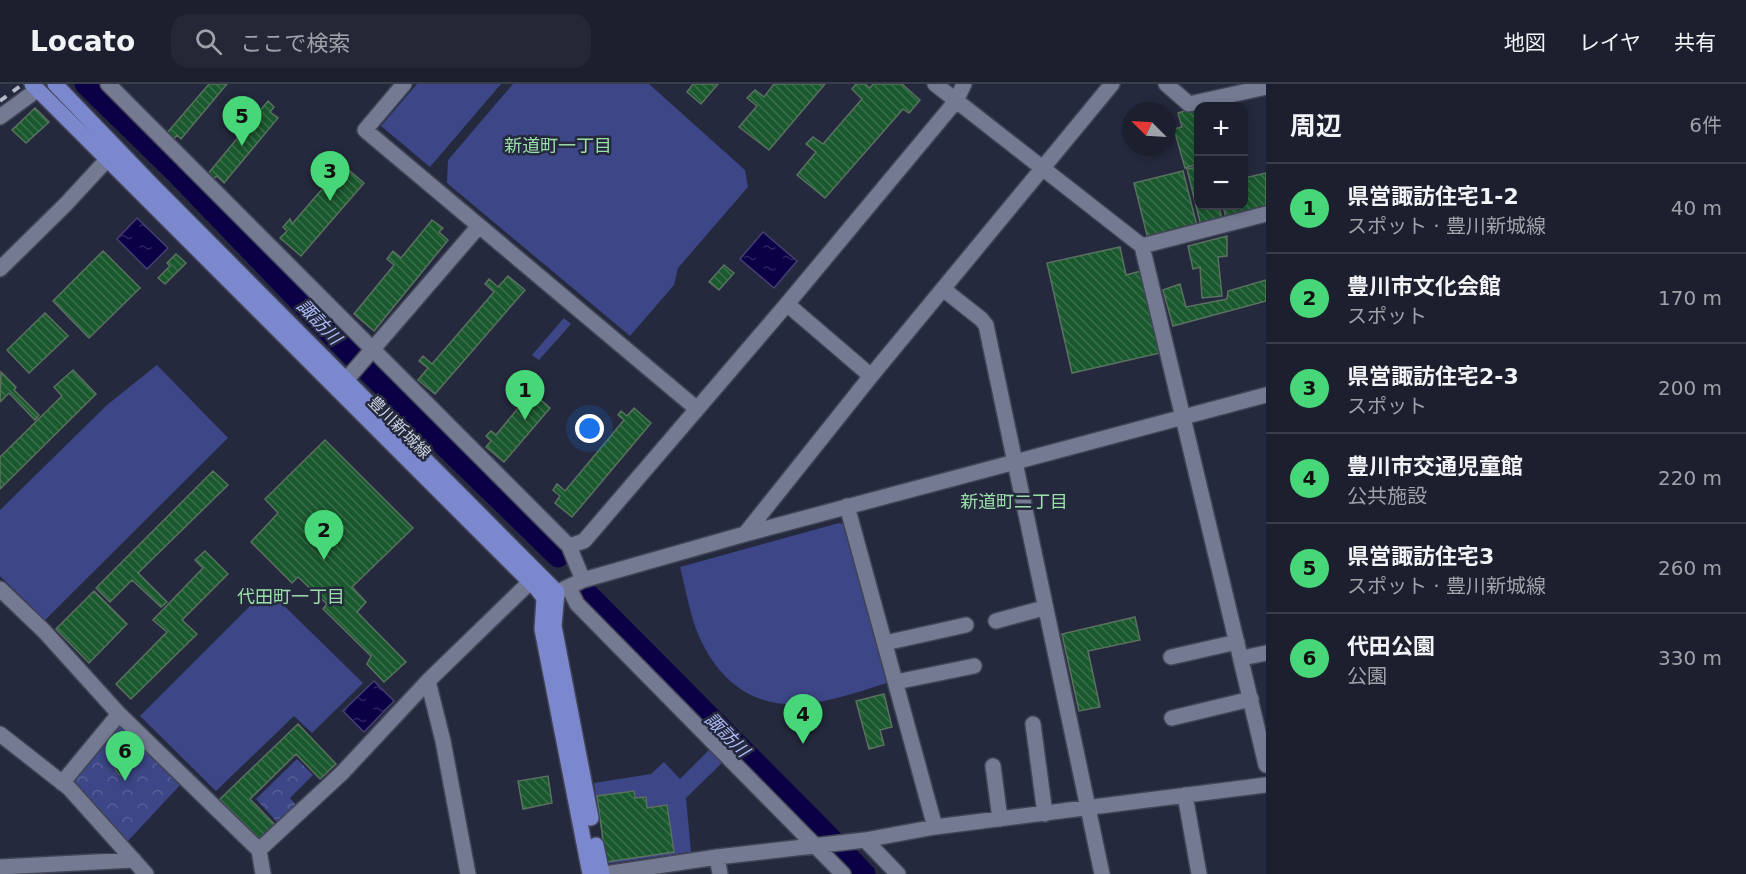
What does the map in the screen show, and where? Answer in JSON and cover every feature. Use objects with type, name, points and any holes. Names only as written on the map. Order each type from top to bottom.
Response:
[{"type":"main road","name":"豊川新城線","points":[[55,84],[151,184],[557,593]]},
{"type":"main road","name":"豊川新城線","points":[[34,87],[107,159],[345,380],[530,582],[557,593]]},
{"type":"main road","points":[[557,593],[542,629],[590,874]]},
{"type":"main road","points":[[557,593],[554,626],[603,874]]},
{"type":"street","points":[[108,84],[370,354],[569,546],[583,580]]},
{"type":"street","points":[[404,84],[365,130],[697,409]]},
{"type":"street","points":[[935,84],[1142,246],[1266,765]]},
{"type":"street","points":[[569,546],[584,541],[787,304],[956,101],[964,84]]},
{"type":"street","points":[[745,534],[871,375],[1112,84]]},
{"type":"street","points":[[1166,84],[1189,104],[1266,87]]},
{"type":"street","points":[[0,117],[34,87]]},
{"type":"street","points":[[0,269],[66,204],[118,148]]},
{"type":"street","points":[[1142,246],[1266,214]]},
{"type":"street","points":[[345,380],[479,226]]},
{"type":"street","points":[[943,289],[981,319],[986,326],[1102,874]]},
{"type":"street","points":[[787,304],[871,375]]},
{"type":"street","points":[[557,593],[583,580],[745,534],[1266,394]]},
{"type":"street","points":[[847,506],[935,827]]},
{"type":"street","points":[[260,850],[342,772],[428,681],[530,582]]},
{"type":"street","points":[[0,589],[44,632],[119,714],[260,850],[263,874]]},
{"type":"street","points":[[557,593],[577,604],[821,844],[843,874]]},
{"type":"street","points":[[996,621],[1044,608]]},
{"type":"street","points":[[885,643],[966,625]]},
{"type":"street","points":[[1171,657],[1237,642]]},
{"type":"street","points":[[1242,658],[1266,653]]},
{"type":"street","points":[[896,682],[974,666]]},
{"type":"street","points":[[428,681],[443,741],[468,874]]},
{"type":"street","points":[[1172,718],[1251,699]]},
{"type":"street","points":[[62,783],[119,714]]},
{"type":"street","points":[[1033,724],[1045,814]]},
{"type":"street","points":[[0,734],[69,788],[146,874]]},
{"type":"street","points":[[993,766],[1000,819]]},
{"type":"street","points":[[603,874],[717,857],[861,840],[935,827],[1266,785]]},
{"type":"street","points":[[1185,795],[1199,874]]},
{"type":"street","points":[[861,840],[898,874]]},
{"type":"street","points":[[717,857],[720,874]]},
{"type":"street","points":[[0,867],[134,860]]},
{"type":"green space","points":[[417,84],[501,84],[430,167],[381,126]]},
{"type":"green space","points":[[513,84],[649,84],[745,170],[748,187],[678,268],[674,285],[630,336],[447,183],[448,160]]},
{"type":"green space","points":[[564,318],[571,324],[539,360],[532,355]]},
{"type":"green space","points":[[157,365],[228,438],[45,620],[0,576],[0,510],[107,405]]},
{"type":"green space","points":[[839,523],[847,525],[887,683],[835,699],[803,704],[766,701],[750,695],[724,675],[704,646],[689,606],[680,567]]},
{"type":"green space","points":[[267,589],[363,683],[312,733],[294,716],[216,791],[140,716]]},
{"type":"green space","points":[[117,724],[124,724],[181,784],[127,842],[73,784],[71,779]]},
{"type":"green space","points":[[711,748],[724,761],[686,798],[691,852],[606,864],[594,783],[651,774],[664,762],[680,779]]},
{"type":"green space","points":[[297,759],[313,775],[290,798],[297,806],[278,823],[256,799]]},
{"type":"water","points":[[137,218],[168,248],[147,269],[117,239]]},
{"type":"water","points":[[763,232],[797,261],[774,288],[740,259]]},
{"type":"water","points":[[374,681],[394,701],[364,732],[343,711]]},
{"type":"building","points":[[209,84],[227,84],[181,139],[177,135],[173,140],[167,133]]},
{"type":"building","points":[[693,84],[718,84],[701,104],[687,92]]},
{"type":"building","points":[[774,84],[825,84],[769,150],[739,127],[757,106],[747,98],[755,90],[764,97]]},
{"type":"building","points":[[856,84],[865,84],[870,88],[873,84],[902,84],[920,100],[909,113],[903,109],[825,198],[797,175],[816,152],[806,144],[813,137],[823,144],[862,99],[852,89]]},
{"type":"building","points":[[268,101],[274,107],[270,112],[278,118],[224,183],[217,176],[212,180],[207,175]]},
{"type":"building","points":[[35,108],[49,122],[26,143],[12,130]]},
{"type":"building","points":[[1194,108],[1194,165],[1185,168],[1176,136],[1176,128],[1182,127],[1178,113]]},
{"type":"building","points":[[335,165],[340,169],[344,166],[364,183],[301,256],[280,238],[287,231],[283,227],[290,219],[292,224],[330,180],[325,176]]},
{"type":"building","points":[[1194,168],[1194,198],[1187,169]]},
{"type":"building","points":[[1183,171],[1197,226],[1148,239],[1134,183]]},
{"type":"building","points":[[1266,173],[1266,208],[1226,218],[1224,210],[1248,210],[1248,177]]},
{"type":"building","points":[[1197,210],[1220,210],[1222,220],[1201,226]]},
{"type":"building","points":[[432,220],[443,228],[439,232],[448,240],[374,331],[354,314],[394,265],[387,259],[393,251],[401,258]]},
{"type":"building","points":[[1227,236],[1227,256],[1218,257],[1222,296],[1202,298],[1200,267],[1193,269],[1188,246]]},
{"type":"building","points":[[1120,247],[1126,275],[1141,271],[1160,353],[1072,373],[1047,263]]},
{"type":"building","points":[[103,251],[140,288],[89,338],[53,301]]},
{"type":"building","points":[[176,254],[186,263],[165,284],[158,278],[170,266],[167,263]]},
{"type":"building","points":[[724,265],[734,273],[719,290],[709,282]]},
{"type":"building","points":[[508,276],[525,290],[435,394],[418,380],[428,368],[419,361],[423,356],[432,364],[494,292],[485,284],[489,279],[498,287]]},
{"type":"building","points":[[1266,280],[1266,301],[1173,326],[1163,290],[1180,284],[1186,307],[1227,299],[1228,291]]},
{"type":"building","points":[[45,313],[68,336],[29,373],[7,350]]},
{"type":"building","points":[[73,370],[96,394],[0,489],[0,457],[62,396],[54,387]]},
{"type":"building","points":[[1,372],[16,387],[14,390],[39,415],[35,420],[9,393],[0,402]]},
{"type":"building","points":[[532,392],[550,408],[504,462],[486,447],[491,441],[486,436],[491,431],[496,435],[519,407],[514,402],[518,397],[523,401]]},
{"type":"building","points":[[634,408],[651,423],[572,517],[555,503],[560,496],[553,490],[557,484],[565,491],[624,420],[618,415],[621,411],[627,416]]},
{"type":"building","points":[[325,440],[413,528],[352,587],[366,602],[357,612],[406,662],[384,682],[367,664],[371,656],[323,609],[327,604],[298,577],[292,583],[251,542],[278,513],[265,499]]},
{"type":"building","points":[[213,471],[228,485],[138,573],[167,602],[161,607],[132,580],[110,602],[96,588]]},
{"type":"building","points":[[205,551],[228,574],[182,620],[197,634],[131,699],[116,684],[167,632],[153,620],[203,568],[195,560]]},
{"type":"building","points":[[94,591],[127,624],[89,663],[56,629]]},
{"type":"building","points":[[1135,617],[1140,640],[1088,651],[1100,707],[1079,711],[1062,634]]},
{"type":"building","points":[[884,694],[892,727],[880,730],[884,745],[869,749],[856,701]]},
{"type":"building","points":[[298,724],[336,764],[320,779],[296,754],[250,799],[277,827],[260,842],[219,800]]},
{"type":"building","points":[[124,763],[127,764],[127,774],[120,775],[117,774],[116,767],[117,764]]},
{"type":"building","points":[[548,776],[552,803],[523,809],[518,781]]},
{"type":"building","points":[[634,791],[635,798],[646,797],[647,808],[667,805],[674,852],[606,862],[597,796]]},
{"type":"waterway","name":"諏訪川","points":[[85,84],[177,174],[349,353],[558,557]]},
{"type":"waterway","name":"諏訪川","points":[[589,595],[865,874]]},
{"type":"railway","points":[[0,101],[23,84]]},
{"type":"place","name":"県営諏訪住宅3","points":[[242,146]]},
{"type":"place","name":"県営諏訪住宅2-3","points":[[330,201]]},
{"type":"place","name":"県営諏訪住宅1-2","points":[[525,420]]},
{"type":"place","name":"豊川市文化会館","points":[[324,560]]},
{"type":"place","name":"豊川市交通児童館","points":[[803,744]]},
{"type":"place","name":"代田公園","points":[[125,781]]},
{"type":"district","name":"新道町一丁目","points":[[558,146]]},
{"type":"district","name":"新道町二丁目","points":[[1014,502]]},
{"type":"district","name":"代田町一丁目","points":[[291,597]]}]
